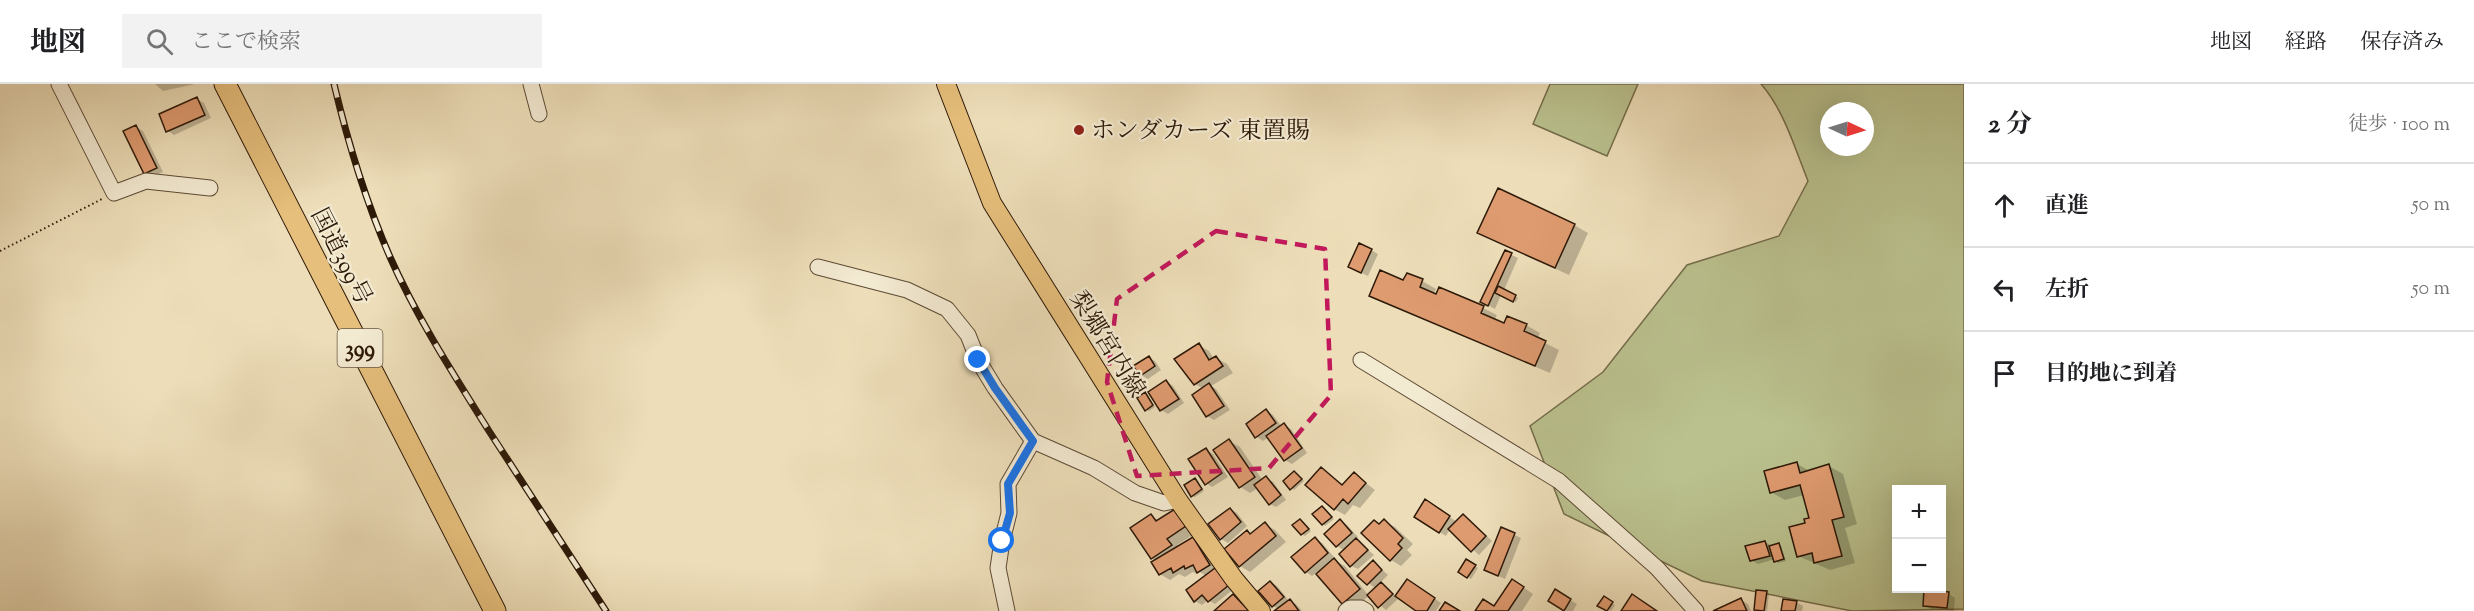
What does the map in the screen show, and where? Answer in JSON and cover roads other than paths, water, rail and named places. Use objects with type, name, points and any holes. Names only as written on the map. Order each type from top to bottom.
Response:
[{"type":"highway","name":"国道399号","points":[[225,84],[495,611]]},
{"type":"main road","name":"梨郷宮内線","points":[[946,84],[992,203],[1178,500],[1234,579],[1261,611]]},
{"type":"street","points":[[58,84],[114,194],[146,182],[210,188]]},
{"type":"street","points":[[531,84],[539,114]]},
{"type":"street","points":[[818,267],[907,290],[947,309],[968,335],[978,360],[995,388],[1033,441],[1094,468],[1135,493],[1164,503],[1178,500]]},
{"type":"street","points":[[1361,360],[1559,481],[1657,568],[1696,611]]},
{"type":"street","points":[[1006,611],[998,568],[1002,541],[1010,513],[1008,484],[1033,441]]},
{"type":"street","points":[[1346,611],[1350,608],[1361,608],[1366,611]]},
{"type":"railway","points":[[334,84],[365,194],[390,257],[412,302],[436,346],[489,431],[606,611]]},
{"type":"place","name":"ホンダカーズ 東置賜","points":[[1079,130]]}]
